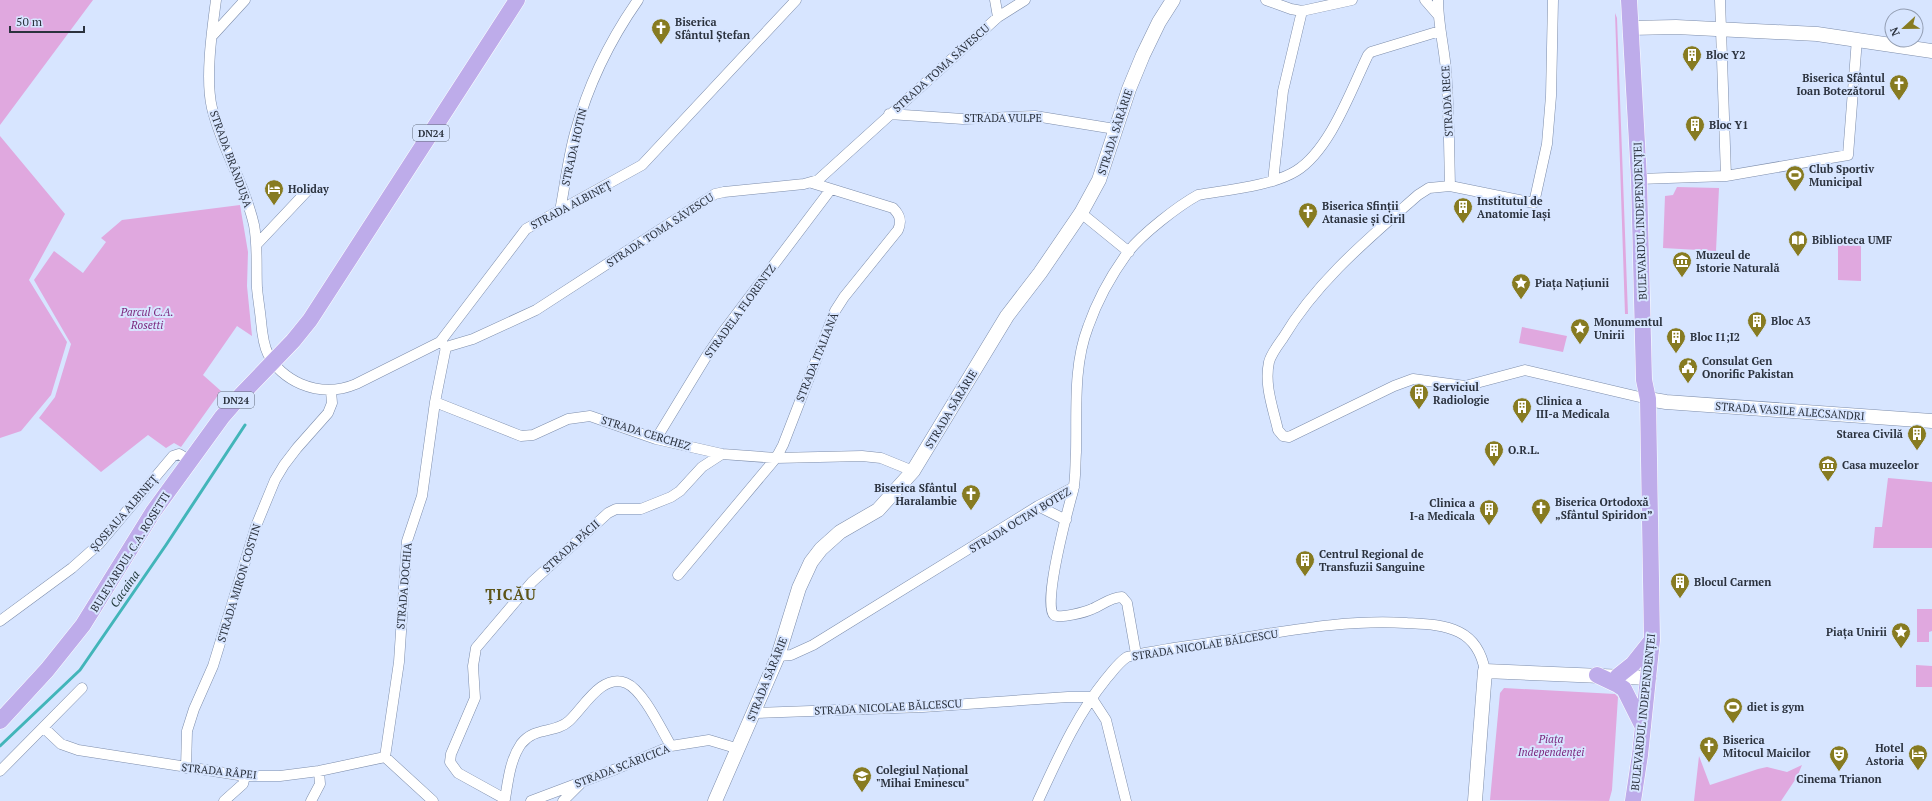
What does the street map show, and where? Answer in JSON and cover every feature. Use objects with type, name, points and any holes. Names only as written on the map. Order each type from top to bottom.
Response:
[{"type":"main road","name":"DN24","points":[[273,362],[310,320],[330,292],[517,0]]},
{"type":"main road","name":"BULEVARDUL INDEPENDENȚEI","points":[[1629,0],[1640,180],[1644,373],[1648,399],[1652,640],[1649,678],[1633,801]]},
{"type":"main road","name":"BULEVARDUL C.A. ROSETTI","points":[[0,721],[47,670],[83,625],[138,534],[189,460],[242,394],[273,362]]},
{"type":"main road","points":[[1618,676],[1633,664],[1652,640]]},
{"type":"main road","points":[[1597,675],[1618,684],[1624,689],[1643,727]]},
{"type":"street","name":"STRADA BRÂNDUȘA","points":[[216,0],[209,80],[212,107],[223,142],[249,204],[257,244],[257,289],[262,332],[265,347],[273,362]]},
{"type":"street","points":[[213,36],[245,0]]},
{"type":"street","name":"STRADA HOTIN","points":[[560,211],[575,134],[586,98],[602,61],[624,20],[638,0]]},
{"type":"street","name":"STRADA ALBINEȚ","points":[[273,362],[286,375],[297,382],[310,388],[331,391],[344,389],[356,384],[443,344],[526,229],[642,165],[796,0]]},
{"type":"street","points":[[994,0],[998,17]]},
{"type":"street","name":"STRADA TOMA SĂVESCU","points":[[443,344],[473,339],[536,310],[715,194],[818,180],[889,114],[998,17],[1025,0]]},
{"type":"street","name":"STRADA SĂRĂRIE","points":[[715,801],[739,749],[778,656],[799,588],[810,562],[821,549],[840,532],[878,510],[913,472],[1007,316],[1081,213],[1099,180],[1115,129],[1143,55],[1173,0]]},
{"type":"street","points":[[1266,0],[1291,9],[1302,11],[1352,0]]},
{"type":"street","points":[[1425,0],[1438,15]]},
{"type":"street","name":"STRADA RECE","points":[[1438,0],[1438,15],[1449,106],[1450,186]]},
{"type":"street","points":[[1553,0],[1551,96],[1546,144],[1534,203],[1450,186],[1429,188],[1418,195],[1345,260],[1291,325],[1271,358],[1267,376],[1268,389],[1278,430],[1282,436],[1289,437],[1394,386],[1413,379],[1465,386],[1525,370],[1648,399]]},
{"type":"street","points":[[1720,0],[1726,176]]},
{"type":"street","points":[[1273,181],[1283,91],[1302,11]]},
{"type":"street","points":[[1630,28],[1676,27],[1817,34],[1932,51]]},
{"type":"street","points":[[1074,487],[1079,360],[1088,327],[1101,296],[1129,252],[1158,224],[1188,200],[1198,195],[1273,181],[1296,171],[1315,155],[1329,136],[1368,55],[1375,50],[1440,31]]},
{"type":"street","points":[[1640,180],[1726,176],[1848,155],[1857,39]]},
{"type":"street","name":"STRADA VULPE","points":[[889,114],[963,119],[1034,116],[1115,129]]},
{"type":"street","name":"STRADA ITALIANĂ","points":[[678,575],[776,458],[783,445],[835,311],[844,297],[898,230],[900,225],[898,214],[893,208],[812,182]]},
{"type":"street","name":"STRADELA FLORENTZ","points":[[656,439],[714,344],[830,189]]},
{"type":"street","points":[[257,244],[307,192]]},
{"type":"street","points":[[1081,213],[1129,252]]},
{"type":"street","name":"STRADA DOCHIA","points":[[385,757],[398,662],[407,541],[422,496],[443,344]]},
{"type":"street","name":"STRADA MIRON COSTIN","points":[[186,768],[187,731],[194,709],[213,666],[256,526],[275,480],[297,448],[328,413],[332,404],[331,391]]},
{"type":"street","name":"STRADA VASILE ALECSANDRI","points":[[1648,399],[1666,402],[1932,421]]},
{"type":"street","name":"STRADA CERCHEZ","points":[[435,402],[521,436],[534,435],[568,419],[590,416],[656,439],[722,454],[776,458],[862,456],[881,458],[913,472]]},
{"type":"street","name":"ȘOSEAUA ALBINEȚ","points":[[0,621],[72,568],[99,544],[173,456],[179,454],[189,460]]},
{"type":"street","name":"STRADA PĂCII","points":[[504,800],[458,773],[450,762],[475,698],[473,666],[476,648],[532,582],[608,513],[616,509],[641,509],[671,497],[680,491],[702,468],[722,454]]},
{"type":"street","name":"STRADA OCTAV BOTEZ","points":[[778,656],[791,654],[812,645],[1038,506],[1074,487]]},
{"type":"street","name":"STRADA OCTAV BOTEZ","points":[[1074,487],[1053,580],[1050,609],[1054,615],[1059,617],[1090,610],[1115,597],[1122,597],[1127,603],[1136,654]]},
{"type":"street","points":[[1038,506],[1066,520]]},
{"type":"street","name":"STRADA NICOLAE BĂLCESCU","points":[[754,713],[923,707],[1068,697],[1091,697],[1118,663],[1127,657],[1136,654],[1345,623],[1403,622],[1439,625],[1461,633],[1473,643],[1483,658],[1485,671]]},
{"type":"street","points":[[1475,801],[1485,671],[1649,678]]},
{"type":"street","points":[[504,800],[512,760],[522,744],[530,736],[541,730],[561,726],[568,722],[598,689],[609,682],[625,682],[637,691],[671,746]]},
{"type":"street","points":[[0,771],[82,688]]},
{"type":"street","points":[[1038,801],[1060,753],[1091,697],[1106,720],[1126,801]]},
{"type":"street","name":"STRADA RÂPEI","points":[[44,728],[61,744],[78,750],[244,776],[280,776],[319,771],[385,757]]},
{"type":"street","name":"STRADA SCĂRICICA","points":[[531,801],[671,746],[709,740],[739,749]]},
{"type":"street","points":[[385,757],[433,801]]},
{"type":"street","points":[[311,801],[320,784],[319,771]]},
{"type":"street","points":[[224,801],[243,784],[244,776]]},
{"type":"street","points":[[563,801],[582,782]]},
{"type":"green space","points":[[0,0],[93,0],[0,125]]},
{"type":"green space","points":[[1615,13],[1617,18],[1628,314],[1625,314]]},
{"type":"green space","points":[[0,136],[65,214],[29,280],[67,342],[51,395],[21,431],[0,438]]},
{"type":"green space","points":[[1677,187],[1719,188],[1716,251],[1663,248],[1665,196],[1673,195]]},
{"type":"green space","name":"Parcul C.A. Rosetti","points":[[240,205],[248,252],[247,286],[252,336],[237,326],[203,375],[221,391],[181,447],[174,443],[166,448],[148,435],[101,472],[39,418],[55,397],[71,344],[34,280],[54,251],[83,273],[106,242],[101,238],[122,220]]},
{"type":"green space","points":[[1838,238],[1861,238],[1861,281],[1838,280]]},
{"type":"green space","points":[[1522,327],[1567,336],[1563,352],[1519,343]]},
{"type":"green space","points":[[1888,478],[1932,482],[1932,548],[1873,548],[1875,527],[1882,527]]},
{"type":"green space","points":[[1917,609],[1932,609],[1932,631],[1929,632],[1929,642],[1917,642]]},
{"type":"green space","points":[[1916,665],[1932,666],[1932,687],[1916,687]]},
{"type":"green space","name":"Piața Independenței","points":[[1504,688],[1615,694],[1618,697],[1612,790],[1609,801],[1490,800],[1500,693]]},
{"type":"green space","points":[[1699,756],[1710,785],[1767,767],[1787,772],[1802,765],[1797,777],[1781,801],[1694,801]]},
{"type":"waterway","name":"Cacaina","points":[[0,746],[80,670],[166,545],[245,425]]},
{"type":"place","name":"Biserica Sfântul Ștefan","points":[[661,45]]},
{"type":"place","name":"Bloc Y2","points":[[1692,72]]},
{"type":"place","name":"Biserica Sfântul Ioan Botezătorul","points":[[1899,101]]},
{"type":"place","name":"Bloc Y1","points":[[1695,142]]},
{"type":"place","name":"Club Sportiv Municipal","points":[[1795,192]]},
{"type":"place","name":"Holiday","points":[[274,206]]},
{"type":"place","name":"Institutul de Anatomie Iași","points":[[1463,224]]},
{"type":"place","name":"Biserica Sfinții Atanasie și Ciril","points":[[1308,229]]},
{"type":"place","name":"Biblioteca UMF","points":[[1798,257]]},
{"type":"place","name":"Muzeul de Istorie Naturală","points":[[1682,278]]},
{"type":"place","name":"Piața Națiunii","points":[[1521,300]]},
{"type":"place","name":"Bloc A3","points":[[1757,338]]},
{"type":"place","name":"Monumentul Unirii","points":[[1580,345]]},
{"type":"place","name":"Bloc I1;I2","points":[[1676,354]]},
{"type":"place","name":"Consulat Gen Onorific Pakistan","points":[[1688,384]]},
{"type":"place","name":"Serviciul Radiologie","points":[[1419,410]]},
{"type":"place","name":"Clinica a III-a Medicala","points":[[1522,424]]},
{"type":"place","name":"Starea Civilă","points":[[1917,451]]},
{"type":"place","name":"O.R.L.","points":[[1494,467]]},
{"type":"place","name":"Casa muzeelor","points":[[1828,482]]},
{"type":"place","name":"Biserica Sfântul Haralambie","points":[[971,511]]},
{"type":"place","name":"Biserica Ortodoxă „Sfântul Spiridon”","points":[[1541,525]]},
{"type":"place","name":"Clinica a I-a Medicala","points":[[1489,526]]},
{"type":"place","name":"Centrul Regional de Transfuzii Sanguine","points":[[1305,577]]},
{"type":"place","name":"Blocul Carmen","points":[[1680,599]]},
{"type":"place","name":"Piața Unirii","points":[[1901,649]]},
{"type":"place","name":"diet is gym","points":[[1733,724]]},
{"type":"place","name":"Biserica Mitocul Maicilor","points":[[1709,763]]},
{"type":"place","name":"Hotel Astoria","points":[[1918,771]]},
{"type":"place","name":"Cinema Trianon","points":[[1839,772]]},
{"type":"place","name":"Colegiul Național \"Mihai Eminescu\"","points":[[862,793]]},
{"type":"district","name":"ȚICĂU","points":[[511,595]]}]
